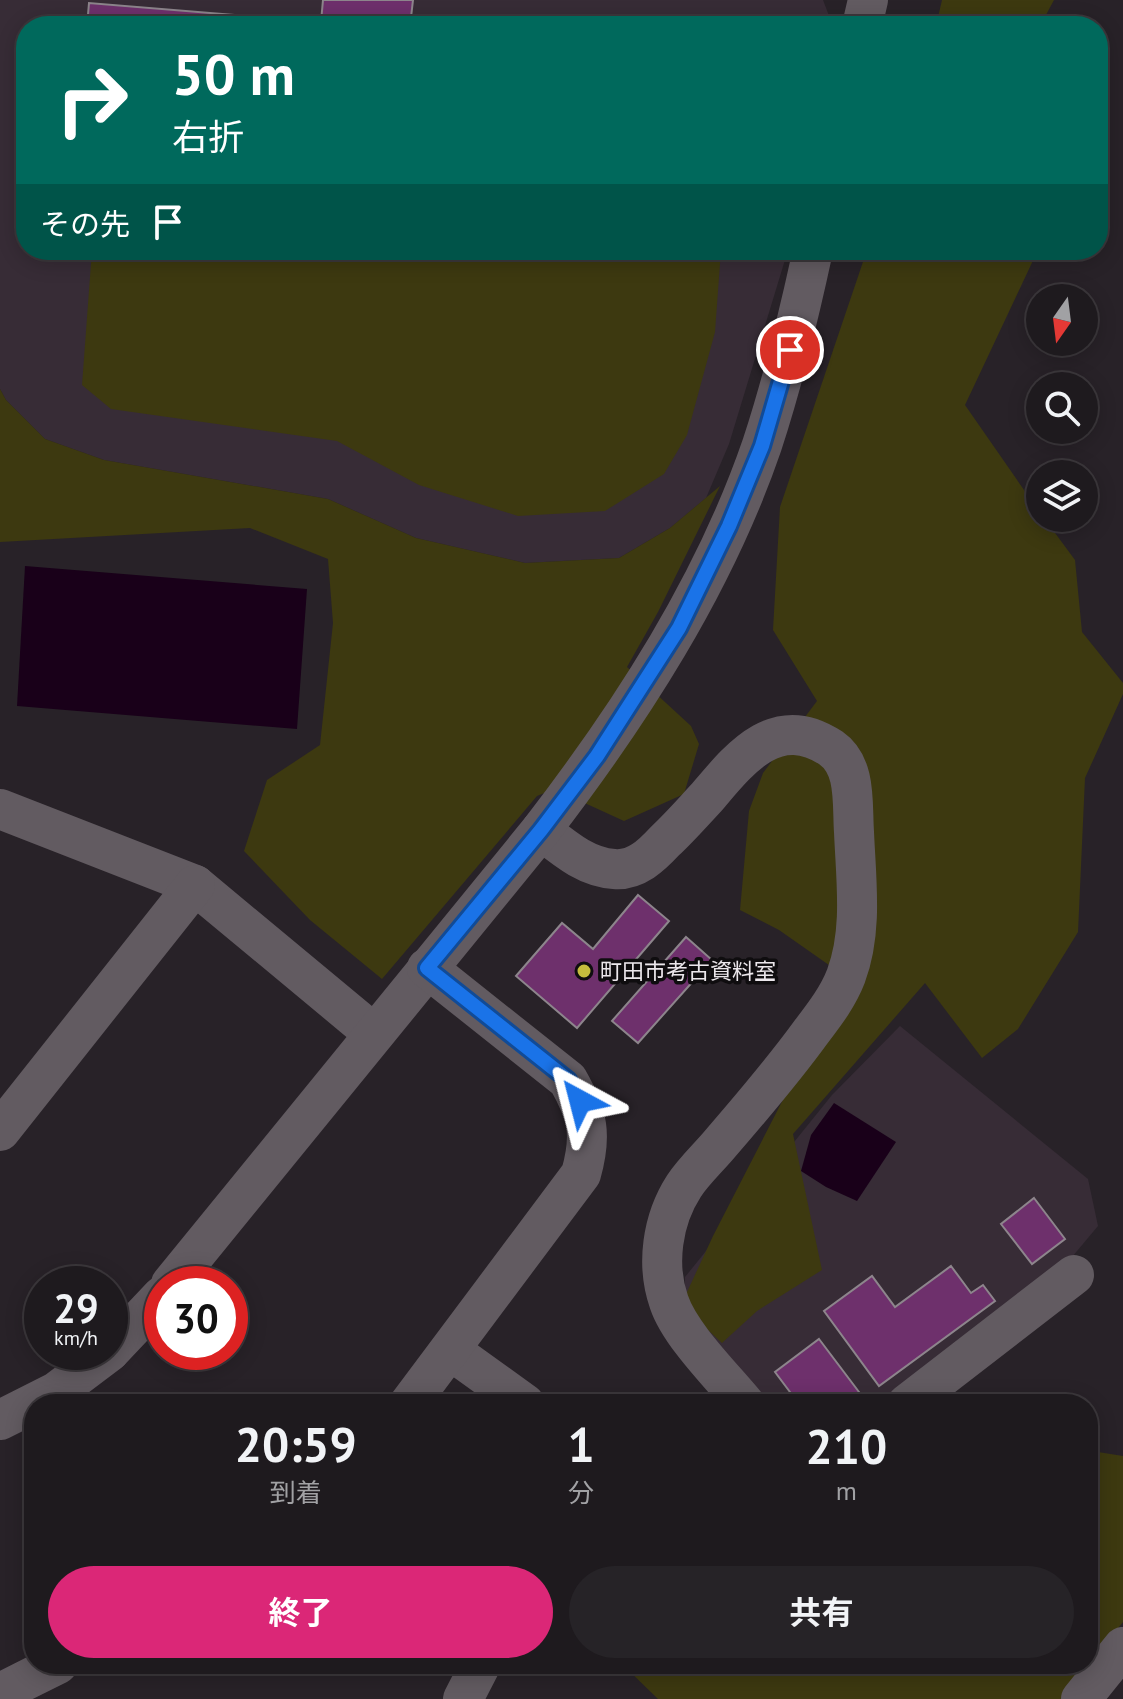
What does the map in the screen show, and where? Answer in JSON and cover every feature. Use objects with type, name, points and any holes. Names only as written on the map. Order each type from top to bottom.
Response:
[{"type":"street","points":[[185,1266],[541,830],[597,756],[679,628],[729,526],[762,446],[790,350],[811,260]]},
{"type":"street","points":[[541,830],[570,853],[594,866],[618,870],[635,866],[651,856],[736,764],[760,743],[782,735],[810,738],[833,749],[848,767],[852,788],[857,918],[846,976],[832,1004],[779,1077],[684,1186],[670,1214],[662,1248],[663,1278],[669,1304],[682,1326],[737,1394]]},
{"type":"street","points":[[8,825],[195,885],[373,1033]]},
{"type":"street","points":[[0,1131],[195,885]]},
{"type":"street","points":[[417,1394],[581,1174],[588,1148],[587,1120],[568,1080],[427,968]]},
{"type":"street","points":[[920,1394],[1074,1275]]},
{"type":"street","points":[[128,1331],[144,1315]]},
{"type":"street","points":[[450,1350],[511,1394]]},
{"type":"street","points":[[52,1394],[84,1370]]},
{"type":"street","points":[[0,1420],[24,1408]]},
{"type":"street","points":[[1081,1699],[1123,1647]]},
{"type":"street","points":[[0,1693],[38,1674]]},
{"type":"shaded area","points":[[0,0],[823,0],[829,16],[16,16],[16,260],[785,260],[729,444],[706,498],[670,528],[619,558],[525,563],[416,538],[328,499],[104,460],[45,439],[6,400],[0,389]]},
{"type":"shaded area","points":[[942,0],[1054,0],[1045,16],[938,16]]},
{"type":"shaded area","points":[[91,260],[720,260],[715,332],[687,435],[664,474],[605,511],[518,516],[419,485],[337,441],[111,409],[82,385]]},
{"type":"shaded area","points":[[864,260],[1033,260],[965,405],[1026,493],[1026,532],[1054,532],[1075,560],[1082,632],[1123,683],[1123,694],[1085,778],[1078,932],[1018,1029],[982,1058],[925,983],[793,1134],[822,1270],[757,1311],[722,1343],[681,1305],[713,1236],[846,977],[779,930],[740,910],[749,811],[763,773],[817,701],[773,630],[780,507]]},
{"type":"shaded area","points":[[0,389],[6,400],[45,439],[104,460],[328,499],[416,538],[525,563],[619,558],[670,528],[720,486],[658,612],[627,667],[691,726],[699,744],[684,794],[624,821],[554,789],[537,796],[382,979],[310,920],[244,851],[267,780],[320,745],[333,623],[328,559],[250,528],[0,542]]},
{"type":"shaded area","points":[[25,566],[307,589],[297,729],[17,706]]},
{"type":"shaded area","points":[[900,1026],[1088,1179],[1098,1226],[1067,1263],[929,1376],[901,1394],[757,1394],[698,1324],[685,1294],[685,1277],[832,1095]]},
{"type":"shaded area","points":[[834,1103],[896,1142],[857,1201],[801,1171],[811,1135]]},
{"type":"shaded area","points":[[1098,1452],[1123,1456],[1123,1622],[1098,1653]]},
{"type":"shaded area","points":[[632,1674],[1081,1674],[1061,1699],[658,1699]]},
{"type":"building","points":[[323,0],[413,0],[411,16],[322,16]]},
{"type":"building","points":[[89,3],[248,16],[88,16]]},
{"type":"building","points":[[638,895],[669,921],[577,1028],[516,976],[562,923],[593,949]]},
{"type":"building","points":[[686,937],[712,960],[638,1043],[612,1021]]},
{"type":"building","points":[[1034,1198],[1065,1239],[1032,1264],[1001,1224]]},
{"type":"building","points":[[951,1266],[971,1293],[983,1285],[995,1301],[879,1386],[824,1311],[872,1276],[895,1307]]},
{"type":"building","points":[[819,1339],[860,1394],[792,1394],[775,1372]]},
{"type":"place","name":"町田市考古資料室","points":[[584,971]]},
{"type":"route","points":[[580,1101],[568,1080],[427,968],[541,830],[597,756],[679,628],[729,526],[762,446],[790,350]]}]
